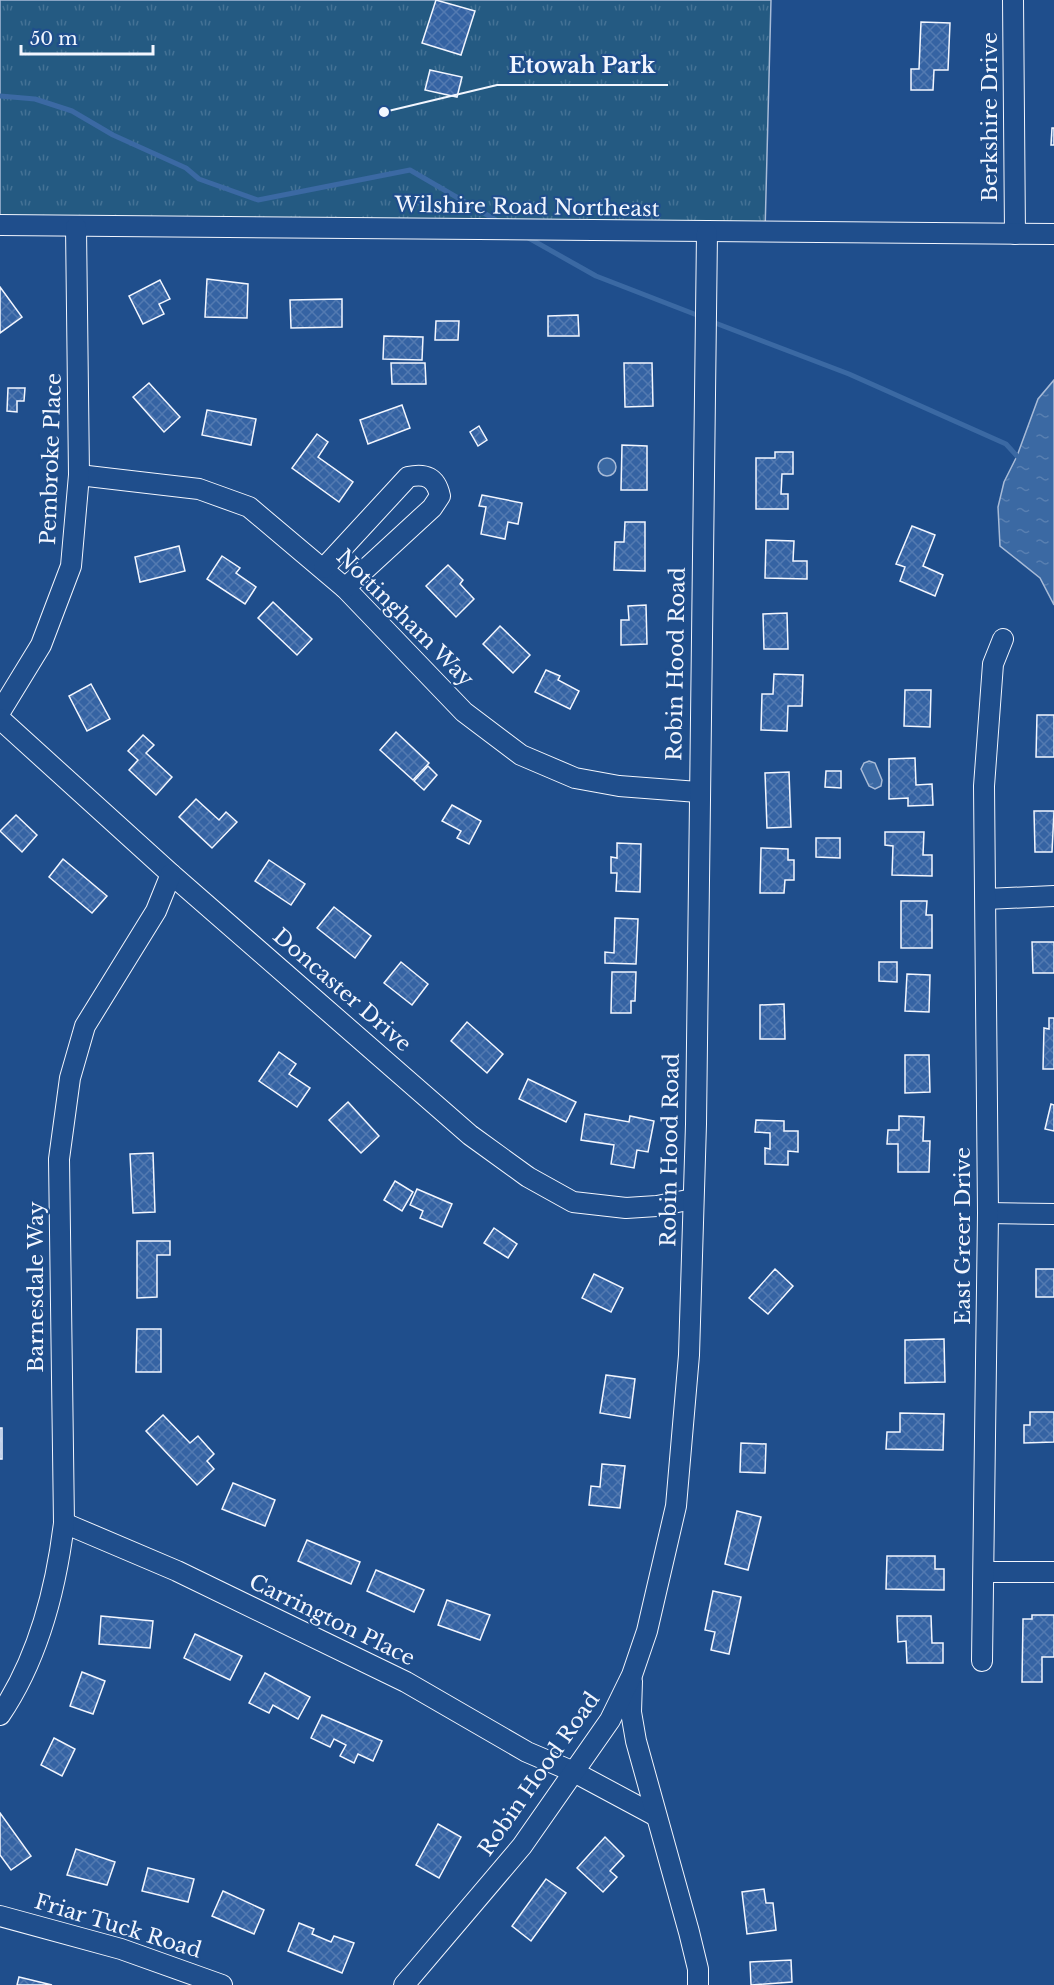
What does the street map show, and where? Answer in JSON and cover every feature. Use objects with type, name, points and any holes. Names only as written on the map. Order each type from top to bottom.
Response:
[{"type":"street","name":"Berkshire Drive","points":[[1013,0],[1015,234]]},
{"type":"street","name":"Wilshire Road Northeast","points":[[0,225],[707,233],[819,231],[1054,234]]},
{"type":"street","name":"Pembroke Place","points":[[0,712],[41,645],[61,598],[72,556],[79,476],[76,227]]},
{"type":"street","name":"Robin Hood Road","points":[[404,1985],[522,1846],[610,1720],[632,1675],[647,1631],[676,1506],[688,1377],[693,1199],[707,233]]},
{"type":"street","points":[[324,568],[408,477],[419,474],[429,477],[438,486],[440,496],[432,508],[345,588]]},
{"type":"street","name":"Nottingham Way","points":[[79,476],[188,487],[249,507],[345,588],[464,712],[521,755],[575,777],[619,786],[698,792]]},
{"type":"street","name":"East Greer Drive","points":[[982,1661],[988,1214],[984,786],[993,664],[1003,639]]},
{"type":"street","name":"Doncaster Drive","points":[[0,719],[171,874],[470,1135],[552,1193],[573,1202],[626,1208],[657,1206],[693,1199]]},
{"type":"street","name":"Barnesdale Way","points":[[0,1715],[23,1676],[38,1639],[57,1569],[64,1523],[59,1159],[70,1078],[85,1026],[156,911],[171,874]]},
{"type":"street","points":[[986,899],[1054,896]]},
{"type":"street","points":[[988,1214],[1054,1214]]},
{"type":"street","name":"Carrington Place","points":[[64,1523],[177,1570],[406,1682],[527,1752],[574,1772],[656,1816]]},
{"type":"street","points":[[984,1572],[1054,1572]]},
{"type":"street","points":[[632,1675],[631,1712],[656,1816],[689,1932],[698,1969],[698,1985]]},
{"type":"street","name":"Friar Tuck Road","points":[[0,1916],[121,1949],[222,1985]]},
{"type":"green space","points":[[0,0],[771,0],[765,232],[0,223]]},
{"type":"water","points":[[1054,380],[1054,605],[1040,578],[1000,546],[998,507],[1004,482],[1017,456],[1038,399]]},
{"type":"water","points":[[603,458],[611,458],[616,463],[614,474],[603,476],[598,471],[598,463]]},
{"type":"water","points":[[869,761],[875,763],[882,780],[881,786],[875,789],[869,786],[861,769],[864,763]]},
{"type":"building","points":[[436,0],[475,11],[461,55],[422,43]]},
{"type":"building","points":[[921,22],[950,23],[948,70],[934,70],[933,90],[911,90],[911,69],[919,69]]},
{"type":"building","points":[[430,70],[462,77],[457,97],[425,90]]},
{"type":"building","points":[[1052,128],[1054,128],[1054,145],[1051,145]]},
{"type":"building","points":[[207,279],[248,284],[247,318],[205,317]]},
{"type":"building","points":[[160,280],[170,299],[159,304],[164,314],[143,324],[129,296]]},
{"type":"building","points":[[0,287],[22,317],[0,333]]},
{"type":"building","points":[[342,299],[342,327],[291,328],[290,300]]},
{"type":"building","points":[[578,315],[579,336],[548,336],[548,316]]},
{"type":"building","points":[[436,321],[459,321],[458,340],[435,340]]},
{"type":"building","points":[[384,336],[423,337],[422,360],[383,359]]},
{"type":"building","points":[[391,363],[425,363],[426,384],[392,384]]},
{"type":"building","points":[[624,363],[652,363],[653,406],[625,407]]},
{"type":"building","points":[[149,383],[180,417],[164,432],[133,397]]},
{"type":"building","points":[[8,388],[25,388],[24,401],[17,401],[17,412],[7,411]]},
{"type":"building","points":[[402,405],[410,428],[368,444],[360,420]]},
{"type":"building","points":[[207,410],[256,419],[251,445],[202,435]]},
{"type":"building","points":[[479,426],[487,440],[478,446],[470,432]]},
{"type":"building","points":[[317,434],[328,442],[318,457],[353,482],[339,502],[292,468]]},
{"type":"building","points":[[622,445],[647,446],[647,490],[621,490]]},
{"type":"building","points":[[775,452],[793,452],[793,474],[782,474],[781,494],[788,494],[788,509],[756,509],[756,458],[775,458]]},
{"type":"building","points":[[482,495],[522,503],[518,524],[508,522],[505,539],[481,534],[486,507],[479,506]]},
{"type":"building","points":[[625,522],[645,522],[645,571],[614,570],[615,542],[624,542]]},
{"type":"building","points":[[912,526],[935,535],[923,566],[943,575],[935,596],[900,581],[905,567],[896,564]]},
{"type":"building","points":[[766,540],[794,541],[793,561],[807,561],[807,579],[765,578]]},
{"type":"building","points":[[179,546],[185,571],[140,582],[135,557]]},
{"type":"building","points":[[222,556],[240,568],[236,573],[256,587],[245,604],[207,579]]},
{"type":"building","points":[[448,565],[463,580],[460,584],[474,599],[456,617],[426,586]]},
{"type":"building","points":[[273,602],[312,639],[297,655],[258,618]]},
{"type":"building","points":[[646,605],[647,644],[621,645],[621,620],[629,620],[628,606]]},
{"type":"building","points":[[787,613],[788,649],[764,649],[763,614]]},
{"type":"building","points":[[500,626],[530,655],[513,673],[483,644]]},
{"type":"building","points":[[546,670],[560,676],[558,680],[579,691],[570,709],[535,692]]},
{"type":"building","points":[[774,674],[803,675],[802,706],[788,706],[787,731],[761,730],[762,694],[773,694]]},
{"type":"building","points":[[91,684],[110,719],[87,731],[69,696]]},
{"type":"building","points":[[905,690],[931,690],[930,727],[904,726]]},
{"type":"building","points":[[1037,715],[1054,715],[1054,757],[1036,757]]},
{"type":"building","points":[[396,732],[429,763],[413,780],[380,750]]},
{"type":"building","points":[[143,735],[154,745],[146,753],[172,777],[156,795],[129,770],[138,760],[128,751]]},
{"type":"building","points":[[915,758],[916,785],[932,784],[933,805],[908,806],[908,798],[889,799],[889,759]]},
{"type":"building","points":[[428,766],[437,775],[424,790],[414,781]]},
{"type":"building","points":[[826,771],[841,771],[841,788],[825,787]]},
{"type":"building","points":[[789,772],[791,827],[767,828],[765,773]]},
{"type":"building","points":[[196,799],[219,820],[226,812],[237,822],[212,848],[179,817]]},
{"type":"building","points":[[452,805],[481,821],[469,844],[457,838],[461,831],[442,821]]},
{"type":"building","points":[[1034,811],[1054,811],[1052,852],[1035,852]]},
{"type":"building","points":[[16,815],[37,835],[22,852],[0,831]]},
{"type":"building","points":[[885,832],[924,832],[923,855],[932,855],[932,876],[892,875],[893,846],[885,845]]},
{"type":"building","points":[[816,838],[840,838],[840,858],[816,857]]},
{"type":"building","points":[[617,843],[641,844],[640,892],[616,891],[617,873],[611,873],[611,857],[617,858]]},
{"type":"building","points":[[761,848],[788,849],[788,860],[794,860],[794,880],[785,880],[784,893],[760,893]]},
{"type":"building","points":[[63,859],[107,896],[92,913],[49,877]]},
{"type":"building","points":[[269,860],[305,884],[291,905],[255,881]]},
{"type":"building","points":[[901,901],[927,901],[926,915],[932,915],[932,948],[901,948]]},
{"type":"building","points":[[334,907],[371,936],[355,958],[317,928]]},
{"type":"building","points":[[615,918],[638,919],[636,964],[605,963],[605,952],[614,953]]},
{"type":"building","points":[[1032,942],[1054,942],[1054,973],[1033,973]]},
{"type":"building","points":[[401,962],[428,984],[412,1005],[384,983]]},
{"type":"building","points":[[879,962],[897,962],[897,982],[879,981]]},
{"type":"building","points":[[612,972],[636,972],[635,1001],[631,1001],[631,1013],[611,1013]]},
{"type":"building","points":[[907,974],[930,975],[929,1012],[905,1011]]},
{"type":"building","points":[[784,1004],[785,1039],[760,1039],[760,1005]]},
{"type":"building","points":[[1049,1018],[1054,1018],[1054,1069],[1043,1069],[1044,1028],[1049,1029]]},
{"type":"building","points":[[467,1022],[503,1054],[487,1073],[451,1041]]},
{"type":"building","points":[[279,1052],[296,1064],[289,1074],[310,1088],[297,1107],[259,1081]]},
{"type":"building","points":[[905,1055],[929,1055],[930,1092],[905,1093]]},
{"type":"building","points":[[528,1079],[576,1102],[566,1122],[519,1099]]},
{"type":"building","points":[[348,1102],[379,1136],[361,1153],[329,1120]]},
{"type":"building","points":[[1051,1104],[1054,1105],[1054,1131],[1045,1129]]},
{"type":"building","points":[[585,1114],[629,1122],[630,1116],[654,1121],[648,1152],[637,1150],[634,1168],[611,1164],[614,1145],[581,1140]]},
{"type":"building","points":[[899,1116],[924,1117],[923,1141],[930,1141],[929,1172],[898,1172],[898,1144],[887,1144],[888,1130],[899,1130]]},
{"type":"building","points":[[756,1120],[784,1121],[784,1131],[798,1131],[798,1152],[788,1151],[788,1165],[765,1164],[765,1148],[770,1149],[770,1133],[755,1132]]},
{"type":"building","points":[[153,1153],[155,1212],[133,1213],[130,1154]]},
{"type":"building","points":[[395,1181],[413,1192],[402,1211],[384,1200]]},
{"type":"building","points":[[417,1189],[452,1204],[442,1227],[420,1218],[423,1211],[410,1205]]},
{"type":"building","points":[[494,1228],[517,1244],[508,1258],[484,1243]]},
{"type":"building","points":[[137,1241],[170,1241],[170,1255],[157,1255],[157,1297],[137,1298]]},
{"type":"building","points":[[775,1269],[793,1286],[768,1314],[749,1298]]},
{"type":"building","points":[[1036,1269],[1054,1269],[1054,1297],[1036,1297]]},
{"type":"building","points":[[594,1274],[623,1288],[611,1312],[582,1298]]},
{"type":"building","points":[[137,1329],[161,1329],[161,1372],[136,1372]]},
{"type":"building","points":[[944,1339],[945,1382],[905,1383],[905,1340]]},
{"type":"building","points":[[606,1375],[635,1379],[630,1418],[600,1413]]},
{"type":"building","points":[[1030,1412],[1054,1412],[1054,1442],[1024,1443],[1024,1425],[1030,1425]]},
{"type":"building","points":[[900,1413],[944,1414],[943,1450],[886,1449],[887,1432],[900,1432]]},
{"type":"building","points":[[163,1415],[190,1443],[198,1436],[214,1454],[207,1461],[214,1469],[197,1485],[146,1431]]},
{"type":"building","points":[[0,1428],[2,1428],[2,1459],[0,1459]]},
{"type":"building","points":[[741,1443],[766,1444],[765,1473],[740,1472]]},
{"type":"building","points":[[602,1464],[625,1466],[620,1508],[589,1505],[591,1486],[600,1487]]},
{"type":"building","points":[[233,1483],[275,1500],[265,1526],[222,1509]]},
{"type":"building","points":[[737,1511],[761,1517],[748,1570],[725,1564]]},
{"type":"building","points":[[307,1540],[360,1562],[351,1584],[298,1561]]},
{"type":"building","points":[[887,1556],[935,1556],[935,1569],[944,1569],[944,1590],[886,1589]]},
{"type":"building","points":[[376,1570],[424,1590],[414,1612],[367,1591]]},
{"type":"building","points":[[713,1591],[741,1597],[729,1654],[711,1650],[715,1632],[705,1630]]},
{"type":"building","points":[[447,1600],[490,1615],[480,1640],[438,1625]]},
{"type":"building","points":[[1032,1615],[1054,1615],[1054,1657],[1042,1657],[1042,1682],[1022,1682],[1023,1619],[1032,1619]]},
{"type":"building","points":[[101,1616],[153,1621],[150,1648],[99,1644]]},
{"type":"building","points":[[897,1616],[931,1616],[932,1643],[943,1643],[943,1663],[907,1663],[906,1641],[898,1642]]},
{"type":"building","points":[[195,1634],[242,1656],[230,1680],[184,1658]]},
{"type":"building","points":[[82,1672],[105,1681],[93,1714],[70,1706]]},
{"type":"building","points":[[265,1673],[310,1697],[298,1719],[273,1705],[269,1713],[249,1703]]},
{"type":"building","points":[[322,1715],[382,1741],[373,1761],[358,1754],[354,1763],[340,1756],[346,1745],[334,1739],[330,1747],[311,1738]]},
{"type":"building","points":[[54,1738],[75,1749],[62,1776],[41,1765]]},
{"type":"building","points":[[0,1813],[31,1856],[11,1870],[0,1855]]},
{"type":"building","points":[[438,1824],[461,1837],[439,1878],[416,1865]]},
{"type":"building","points":[[605,1837],[624,1856],[610,1871],[617,1877],[603,1892],[577,1868]]},
{"type":"building","points":[[76,1849],[115,1862],[107,1885],[67,1875]]},
{"type":"building","points":[[148,1868],[194,1879],[188,1902],[142,1891]]},
{"type":"building","points":[[546,1879],[566,1893],[531,1941],[512,1926]]},
{"type":"building","points":[[764,1889],[766,1903],[773,1903],[776,1930],[747,1934],[742,1892]]},
{"type":"building","points":[[223,1891],[264,1910],[254,1934],[212,1916]]},
{"type":"building","points":[[299,1923],[314,1929],[312,1934],[331,1942],[334,1936],[354,1943],[342,1973],[288,1951]]},
{"type":"building","points":[[791,1960],[792,1982],[751,1985],[750,1962]]},
{"type":"building","points":[[19,1977],[52,1985],[17,1985]]},
{"type":"waterway","points":[[0,96],[35,99],[72,111],[113,135],[186,168],[199,179],[258,200],[410,170],[501,223]]},
{"type":"waterway","points":[[525,236],[596,276],[702,317]]},
{"type":"waterway","points":[[710,321],[849,374],[1006,444],[1017,456]]},
{"type":"place","name":"Etowah Park","points":[[384,112]]}]
